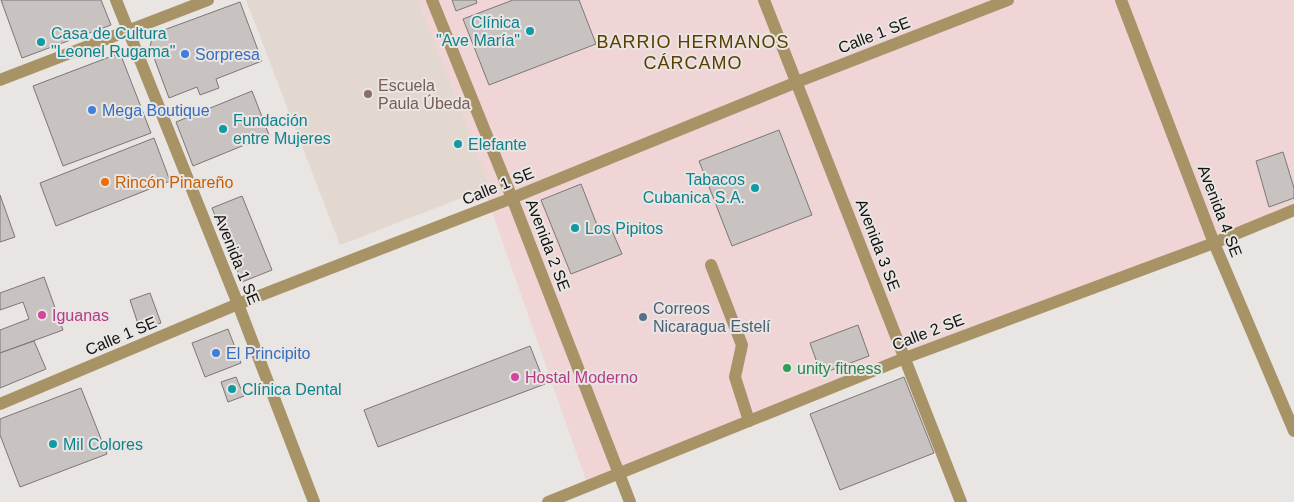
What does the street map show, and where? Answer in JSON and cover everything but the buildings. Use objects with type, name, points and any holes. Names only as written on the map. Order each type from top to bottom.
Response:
[{"type":"street","name":"Avenida 1 SE","points":[[116,0],[238,304],[314,502]]},
{"type":"street","points":[[0,80],[208,0]]},
{"type":"street","name":"Avenida 2 SE","points":[[432,0],[512,198],[630,502]]},
{"type":"street","name":"Avenida 3 SE","points":[[764,0],[961,502]]},
{"type":"street","name":"Calle 1 SE","points":[[0,404],[238,304],[512,198],[797,82],[1008,0]]},
{"type":"street","name":"Avenida 4 SE","points":[[1121,0],[1214,243],[1294,431]]},
{"type":"street","name":"Calle 2 SE","points":[[548,502],[905,358],[1214,243],[1294,210]]},
{"type":"street","points":[[711,265],[742,345],[735,378],[748,421]]},
{"type":"shaded area","name":"Escuela Paula Úbeda","points":[[246,0],[418,0],[490,187],[340,245]]},
{"type":"shaded area","points":[[418,0],[1294,0],[1294,209],[588,486]]},
{"type":"place","name":"Clínica \"Ave María\"","points":[[530,31]]},
{"type":"place","name":"Casa de Cultura \"Leonel Rugama\"","points":[[41,42]]},
{"type":"place","name":"Sorpresa","points":[[185,54]]},
{"type":"place","name":"Escuela Paula Úbeda","points":[[368,94]]},
{"type":"place","name":"Mega Boutique","points":[[92,110]]},
{"type":"place","name":"Fundación entre Mujeres","points":[[223,129]]},
{"type":"place","name":"Elefante","points":[[458,144]]},
{"type":"place","name":"Rincón Pinareño","points":[[105,182]]},
{"type":"place","name":"Tabacos Cubanica S.A.","points":[[755,188]]},
{"type":"place","name":"Los Pipitos","points":[[575,228]]},
{"type":"place","name":"Iguanas","points":[[42,315]]},
{"type":"place","name":"Correos Nicaragua Estelí","points":[[643,317]]},
{"type":"place","name":"El Principito","points":[[216,353]]},
{"type":"place","name":"unity fitness","points":[[787,368]]},
{"type":"place","name":"Hostal Moderno","points":[[515,377]]},
{"type":"place","name":"Clínica Dental","points":[[232,389]]},
{"type":"place","name":"Mil Colores","points":[[53,444]]},
{"type":"district","name":"BARRIO HERMANOS CÁRCAMO","points":[[693,52]]}]
